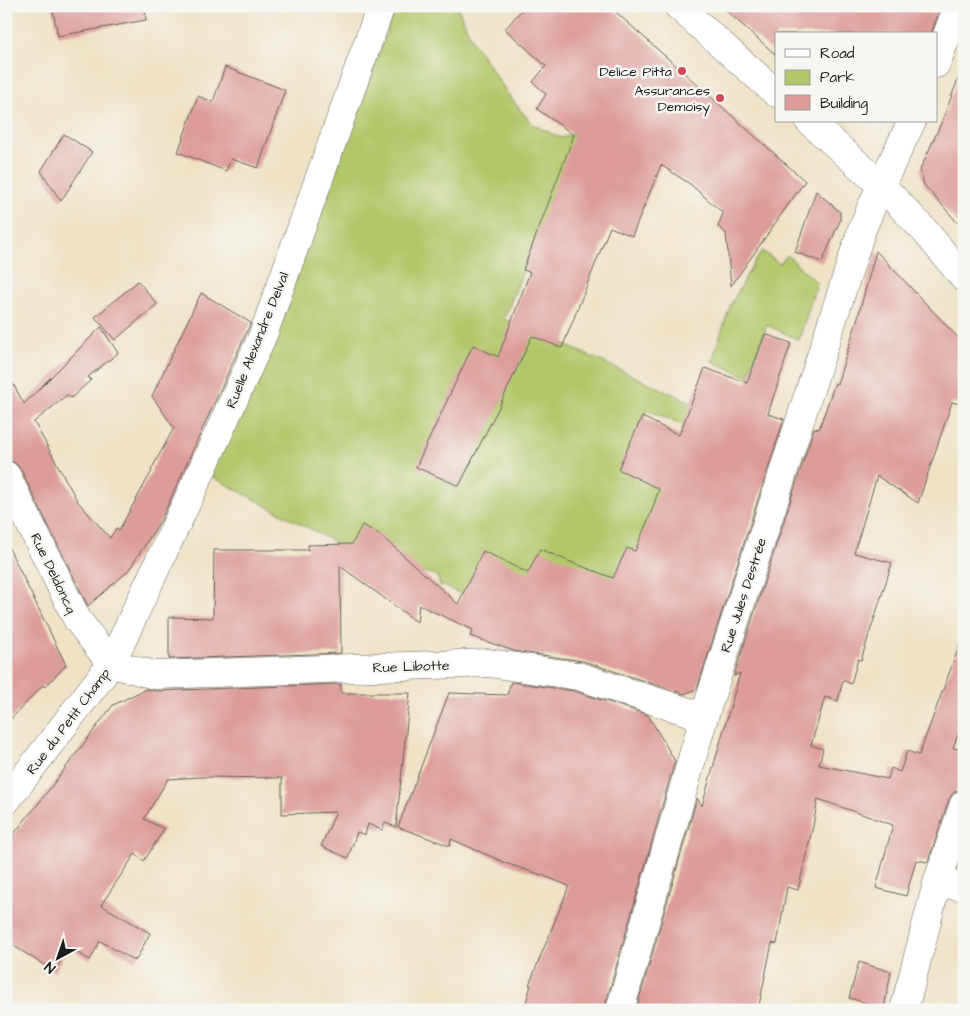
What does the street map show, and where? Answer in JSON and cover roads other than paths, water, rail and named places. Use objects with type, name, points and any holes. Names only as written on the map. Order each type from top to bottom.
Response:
[{"type":"street","name":"Ruelle Alexandre Delval","points":[[111,664],[263,335],[381,6]]},
{"type":"street","points":[[678,6],[775,92]]},
{"type":"street","points":[[938,59],[958,6]]},
{"type":"street","points":[[810,122],[881,185],[924,230],[964,278]]},
{"type":"street","name":"Rue Jules Destrée","points":[[620,1010],[704,717],[862,228],[912,122]]},
{"type":"street","name":"Rue Deldoncq","points":[[6,476],[77,618],[111,664]]},
{"type":"street","name":"Rue Libotte","points":[[111,664],[155,675],[489,663],[578,676],[704,717]]},
{"type":"street","name":"Rue du Petit Champ","points":[[6,801],[111,664]]},
{"type":"street","points":[[904,1010],[937,883],[964,804]]},
{"type":"street","points":[[937,883],[964,887]]},
{"type":"place","name":"Delice Pitta","points":[[682,71]]},
{"type":"place","name":"Assurances Demoisy","points":[[720,98]]}]
